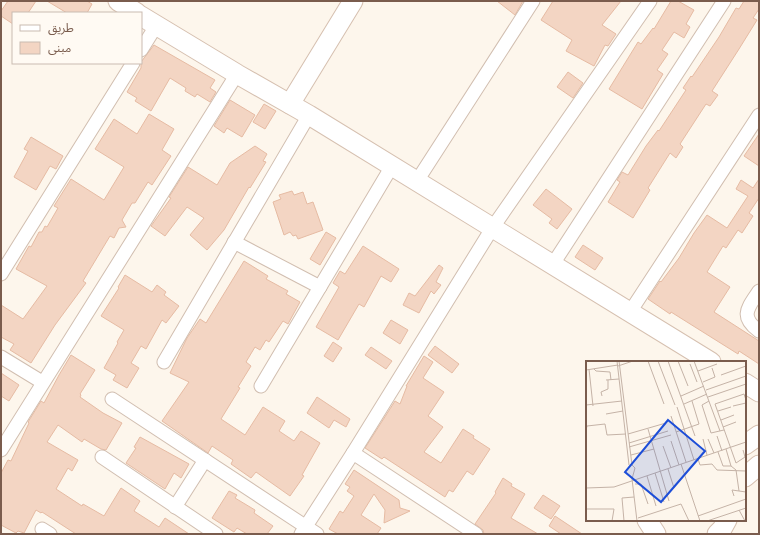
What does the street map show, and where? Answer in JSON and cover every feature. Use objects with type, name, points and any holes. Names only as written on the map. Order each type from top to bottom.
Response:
[{"type":"street","points":[[290,104],[353,1]]},
{"type":"street","points":[[417,181],[533,1]]},
{"type":"street","points":[[112,400],[205,460],[308,532],[353,453],[493,227],[650,1]]},
{"type":"street","points":[[553,264],[724,1]]},
{"type":"street","points":[[120,2],[135,12]]},
{"type":"street","points":[[142,46],[149,21],[309,115],[709,361]]},
{"type":"street","points":[[1,274],[132,64]]},
{"type":"street","points":[[1,450],[42,382],[237,74]]},
{"type":"street","points":[[630,312],[759,114]]},
{"type":"street","points":[[164,362],[309,115]]},
{"type":"street","points":[[261,386],[392,166]]},
{"type":"street","points":[[234,242],[320,287]]},
{"type":"street","points":[[759,291],[747,311],[749,323],[759,331]]},
{"type":"street","points":[[1,357],[42,382]]},
{"type":"street","points":[[746,385],[759,392]]},
{"type":"street","points":[[746,445],[759,436]]},
{"type":"street","points":[[353,453],[476,534]]},
{"type":"street","points":[[102,457],[216,534]]},
{"type":"street","points":[[175,507],[205,460]]},
{"type":"street","points":[[746,476],[759,465]]},
{"type":"street","points":[[717,534],[726,521]]},
{"type":"building","points":[[8,1],[36,1],[29,12],[12,12],[12,23],[1,16],[1,11]]},
{"type":"building","points":[[47,1],[87,1],[92,4],[88,12],[65,12]]},
{"type":"building","points":[[497,1],[523,1],[515,15]]},
{"type":"building","points":[[553,1],[621,1],[602,25],[616,34],[608,46],[605,45],[594,66],[566,51],[572,40],[541,20]]},
{"type":"building","points":[[671,1],[678,1],[694,10],[686,24],[690,27],[684,38],[674,32],[662,50],[668,54],[657,70],[663,74],[642,109],[609,89],[638,42],[641,44],[653,28],[654,29]]},
{"type":"building","points":[[744,1],[759,1],[759,9],[753,18],[757,20],[712,91],[718,95],[710,106],[706,104],[680,144],[683,147],[676,158],[670,153],[648,188],[650,190],[633,218],[608,202],[620,182],[617,180],[622,172],[628,175],[646,146],[658,130],[659,131],[686,90],[683,88],[719,37],[736,8],[739,9]]},
{"type":"building","points":[[154,45],[215,80],[210,88],[216,92],[210,102],[197,94],[195,97],[185,91],[186,88],[170,78],[151,111],[135,101],[137,98],[127,92],[141,68],[142,61]]},
{"type":"building","points":[[568,72],[583,83],[573,98],[557,87]]},
{"type":"building","points":[[230,100],[255,115],[242,137],[227,128],[224,133],[214,126]]},
{"type":"building","points":[[264,104],[276,111],[265,129],[253,122]]},
{"type":"building","points":[[149,114],[174,129],[162,150],[171,156],[152,185],[148,182],[135,203],[132,203],[122,220],[126,227],[119,228],[114,238],[110,236],[83,281],[86,283],[55,325],[31,363],[10,350],[14,344],[1,337],[1,305],[23,319],[47,286],[16,269],[39,232],[42,232],[45,226],[47,227],[58,208],[54,206],[71,179],[104,200],[124,167],[95,149],[114,119],[137,134]]},
{"type":"building","points":[[759,134],[759,166],[744,156]]},
{"type":"building","points":[[31,137],[63,156],[56,169],[50,166],[36,190],[14,177],[28,151],[24,149]]},
{"type":"building","points":[[255,146],[267,154],[263,161],[266,162],[250,188],[249,187],[224,230],[207,250],[190,235],[204,218],[187,207],[165,236],[151,226],[171,198],[169,197],[188,167],[217,185],[230,163]]},
{"type":"building","points":[[759,179],[759,198],[749,213],[753,216],[742,233],[738,230],[726,248],[723,246],[707,272],[730,287],[714,312],[759,341],[759,364],[739,351],[738,354],[671,312],[670,314],[648,299],[660,281],[661,282],[679,258],[707,215],[727,228],[748,196],[736,189],[741,180],[753,188]]},
{"type":"building","points":[[546,189],[572,209],[557,229],[549,223],[552,219],[533,205]]},
{"type":"building","points":[[292,191],[294,195],[303,192],[307,204],[313,202],[323,230],[298,239],[296,235],[293,236],[290,232],[284,235],[273,202],[281,199],[279,195]]},
{"type":"building","points":[[326,232],[336,238],[320,265],[310,259]]},
{"type":"building","points":[[583,245],[603,258],[595,270],[575,257]]},
{"type":"building","points":[[363,246],[399,269],[391,282],[381,276],[364,307],[359,304],[338,340],[316,327],[339,287],[333,283],[340,271],[345,274]]},
{"type":"building","points":[[244,261],[268,276],[266,279],[288,291],[286,294],[300,302],[288,324],[283,321],[269,342],[266,340],[260,350],[255,347],[246,362],[251,366],[238,387],[240,388],[221,419],[245,435],[263,407],[285,421],[279,431],[294,441],[301,431],[320,443],[302,475],[304,476],[290,496],[256,472],[251,478],[231,464],[233,460],[212,446],[208,453],[162,421],[189,382],[170,373],[187,338],[200,319],[206,323]]},
{"type":"building","points":[[439,265],[443,268],[436,282],[441,285],[434,294],[431,291],[419,313],[403,305],[409,293],[415,296]]},
{"type":"building","points":[[125,275],[152,292],[157,285],[166,292],[164,295],[179,306],[166,323],[162,320],[146,349],[141,346],[131,363],[139,368],[127,388],[113,380],[116,375],[104,368],[124,330],[101,316],[119,288],[118,287]]},
{"type":"building","points":[[391,320],[408,330],[400,344],[383,333]]},
{"type":"building","points":[[333,342],[342,348],[333,362],[324,356]]},
{"type":"building","points":[[435,346],[459,364],[452,373],[428,355]]},
{"type":"building","points":[[371,347],[392,361],[386,369],[365,355]]},
{"type":"building","points":[[71,355],[95,370],[80,394],[80,397],[103,413],[122,423],[106,450],[101,449],[84,439],[82,442],[58,425],[47,442],[78,460],[72,471],[68,468],[56,489],[82,506],[83,504],[104,516],[121,488],[140,501],[134,511],[159,527],[165,518],[189,534],[76,534],[42,512],[41,513],[36,510],[24,533],[18,531],[16,533],[1,525],[1,473],[8,460],[11,461],[29,423],[28,422],[41,401],[44,403]]},
{"type":"building","points":[[424,356],[433,362],[423,378],[444,392],[428,416],[443,427],[424,452],[441,463],[463,429],[474,436],[473,438],[490,449],[473,475],[467,471],[453,492],[449,490],[445,497],[384,457],[382,459],[365,448],[395,401],[400,404],[406,386]]},
{"type":"building","points":[[1,373],[19,385],[9,401],[1,396]]},
{"type":"building","points":[[317,397],[350,419],[346,427],[334,420],[329,428],[307,413]]},
{"type":"building","points":[[140,437],[189,464],[181,478],[174,473],[165,489],[126,463],[136,448],[134,447]]},
{"type":"building","points":[[354,470],[399,500],[400,508],[410,511],[384,523],[385,510],[374,494],[361,515],[381,528],[377,534],[338,534],[329,529],[340,511],[343,513],[354,496],[347,491],[350,487],[345,484]]},
{"type":"building","points":[[503,478],[512,484],[511,486],[525,494],[511,518],[538,534],[484,534],[483,530],[475,524],[496,493],[495,492]]},
{"type":"building","points":[[229,491],[237,495],[235,498],[255,510],[254,513],[273,526],[267,534],[247,534],[237,528],[234,532],[212,518]]},
{"type":"building","points":[[543,495],[560,506],[551,519],[534,508]]},
{"type":"building","points":[[555,516],[582,534],[561,534],[549,526]]}]
